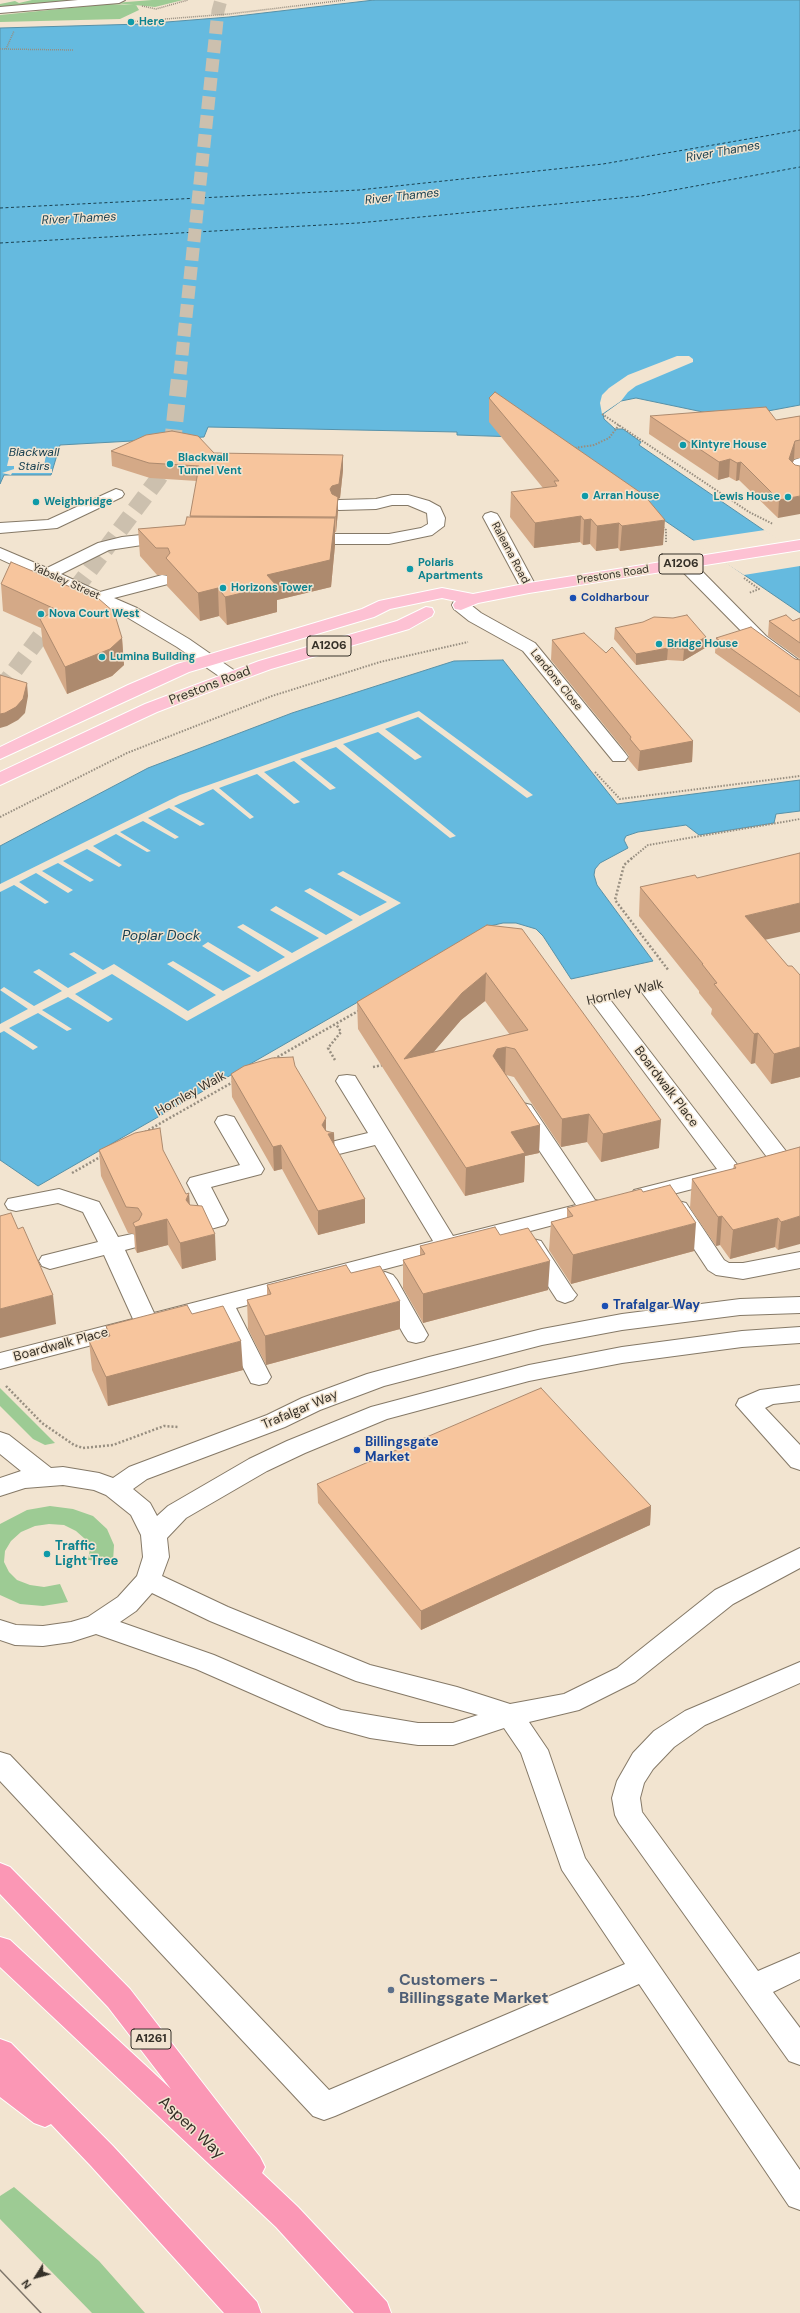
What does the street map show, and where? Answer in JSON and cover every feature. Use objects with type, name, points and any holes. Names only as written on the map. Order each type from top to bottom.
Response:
[{"type":"highway","name":"A1261","points":[[0,1875],[119,1998],[287,2217]]},
{"type":"highway","name":"Aspen Way","points":[[0,1949],[287,2217],[375,2313]]},
{"type":"highway","points":[[0,2052],[102,2156],[245,2313]]},
{"type":"highway","points":[[0,2080],[102,2156]]},
{"type":"main road","name":"Prestons Road","points":[[368,613],[426,612],[529,588],[796,546]]},
{"type":"main road","name":"Prestons Road","points":[[0,754],[134,689],[183,668],[207,660],[368,613],[385,605],[442,593],[466,602]]},
{"type":"main road","name":"Prestons Road","points":[[0,779],[151,708],[265,665],[402,625],[426,612]]},
{"type":"street","points":[[0,2],[7,0]]},
{"type":"street","points":[[66,5],[87,0]]},
{"type":"street","points":[[0,10],[119,0]]},
{"type":"street","points":[[800,464],[796,476],[800,479]]},
{"type":"street","points":[[0,528],[51,525],[116,494]]},
{"type":"street","points":[[288,539],[389,539],[426,532],[436,526],[437,518],[434,510],[423,504],[408,500],[339,505]]},
{"type":"street","name":"Raleana Road","points":[[491,517],[529,588]]},
{"type":"street","points":[[48,574],[104,546],[122,542],[187,537]]},
{"type":"street","name":"Yabsley Street","points":[[0,553],[131,612],[232,677]]},
{"type":"street","points":[[684,563],[760,640],[800,669]]},
{"type":"street","points":[[100,597],[162,580]]},
{"type":"street","name":"Landons Close","points":[[466,602],[475,617],[528,647],[619,757]]},
{"type":"street","name":"Boardwalk Place","points":[[0,1361],[791,1157],[650,990]]},
{"type":"street","name":"Boardwalk Place","points":[[601,1001],[731,1172]]},
{"type":"street","points":[[345,1078],[446,1245]]},
{"type":"street","points":[[513,1096],[590,1208]]},
{"type":"street","points":[[200,1225],[217,1220],[198,1183],[261,1167],[226,1122]]},
{"type":"street","points":[[335,1148],[381,1137]]},
{"type":"street","points":[[664,1189],[716,1265],[724,1270],[743,1271],[800,1260]]},
{"type":"street","points":[[16,1204],[59,1196],[76,1200],[91,1207],[122,1244],[147,1323]]},
{"type":"street","points":[[520,1226],[566,1295]]},
{"type":"street","points":[[50,1262],[122,1244]]},
{"type":"street","points":[[375,1264],[416,1335]]},
{"type":"street","points":[[222,1303],[259,1377]]},
{"type":"street","name":"Trafalgar Way","points":[[115,1489],[138,1473],[276,1421],[311,1404],[376,1380],[429,1365],[542,1337],[622,1322],[740,1307],[800,1304]]},
{"type":"street","points":[[154,1535],[177,1512],[258,1465],[296,1447],[380,1413],[529,1373],[622,1355],[742,1339],[800,1335]]},
{"type":"street","points":[[800,1393],[769,1396],[748,1405],[800,1461]]},
{"type":"street","points":[[0,1441],[44,1476]]},
{"type":"street","points":[[0,1630],[15,1634],[43,1636],[71,1632],[97,1624],[128,1604],[148,1580],[156,1557],[154,1535],[141,1509],[115,1489],[100,1482],[81,1478],[44,1476],[23,1479],[1,1485]]},
{"type":"street","points":[[97,1624],[205,1662],[336,1718],[370,1727],[418,1734],[453,1734],[510,1715],[569,1703],[613,1682],[626,1675],[724,1597],[800,1557]]},
{"type":"street","points":[[148,1580],[219,1614],[365,1674],[457,1697],[510,1715],[534,1750],[572,1862],[646,1968],[800,2196]]},
{"type":"street","points":[[800,1672],[695,1718],[664,1739],[643,1760],[631,1781],[626,1798],[629,1815],[800,2052]]},
{"type":"street","points":[[0,1763],[324,2106],[646,1968]]},
{"type":"street","points":[[754,1987],[800,1965]]},
{"type":"path","points":[[137,5],[156,8],[188,0]]},
{"type":"path","points":[[123,22],[229,14],[345,0]]},
{"type":"path","points":[[6,49],[15,28]]},
{"type":"path","points":[[0,49],[73,50]]},
{"type":"path","points":[[602,414],[749,512],[774,524]]},
{"type":"path","points":[[570,448],[602,442],[609,438],[619,425]]},
{"type":"path","points":[[660,525],[666,530],[665,541]]},
{"type":"path","points":[[744,578],[759,590],[746,594]]},
{"type":"path","points":[[0,816],[127,753],[272,696],[380,662],[472,642],[467,637]]},
{"type":"path","name":"Hornley Walk","points":[[670,972],[615,900],[624,865],[648,845],[800,819]]},
{"type":"path","points":[[267,1063],[364,1008]]},
{"type":"path","points":[[336,1024],[340,1032],[328,1048],[345,1078],[389,1064]]},
{"type":"path","name":"Hornley Walk","points":[[142,1134],[239,1079]]},
{"type":"path","points":[[65,1177],[107,1153]]},
{"type":"path","points":[[5,1385],[42,1423],[74,1445],[83,1448],[113,1445],[164,1426],[170,1432]]},
{"type":"green space","points":[[32,0],[80,0],[0,7],[0,4],[15,1],[19,3]]},
{"type":"green space","points":[[152,0],[183,0],[155,7],[114,3]]},
{"type":"green space","points":[[108,4],[136,5],[139,10],[120,19],[0,22],[0,15]]},
{"type":"green space","points":[[0,1388],[55,1443],[45,1445],[33,1439],[0,1406]]},
{"type":"green space","points":[[50,1506],[73,1509],[93,1516],[107,1529],[114,1545],[113,1562],[88,1560],[90,1549],[85,1539],[76,1531],[64,1525],[49,1524],[35,1526],[21,1532],[11,1541],[5,1551],[4,1562],[9,1572],[17,1580],[30,1585],[44,1587],[60,1584],[68,1602],[43,1606],[20,1604],[0,1595],[0,1524],[27,1510]]},
{"type":"green space","points":[[14,2187],[99,2261],[145,2313],[92,2313],[0,2219],[0,2196]]},
{"type":"water","points":[[374,0],[800,0],[800,405],[741,416],[722,416],[636,398],[621,401],[603,414],[604,419],[615,429],[623,429],[641,442],[639,445],[800,555],[800,613],[579,462],[518,437],[457,435],[457,432],[208,427],[204,437],[60,445],[51,475],[4,475],[0,484],[0,28],[142,24],[229,17]]},
{"type":"water","name":"Poplar Dock","points":[[503,660],[617,804],[800,780],[800,811],[776,814],[774,823],[699,835],[686,825],[638,832],[626,836],[624,840],[628,848],[600,863],[595,869],[594,875],[597,885],[653,961],[571,979],[543,936],[536,929],[516,923],[503,923],[490,926],[38,1186],[0,1160],[0,846],[148,768],[292,713],[454,661]]},
{"type":"pier","points":[[677,356],[689,356],[693,359],[693,362],[636,386],[628,392],[621,401],[602,414],[600,403],[602,395],[609,388],[628,375]]},
{"type":"pier","points":[[11,449],[47,449],[44,466],[20,466],[18,469],[52,469],[52,473],[12,473],[11,475],[2,473],[14,469],[14,466],[7,466]]},
{"type":"pier","points":[[765,530],[800,553],[800,566],[744,575],[691,541]]},
{"type":"pier","points":[[419,711],[533,795],[527,798],[418,717],[385,729],[422,757],[415,760],[378,732],[343,744],[456,836],[450,838],[336,747],[300,759],[336,788],[330,790],[294,761],[264,772],[300,802],[294,804],[257,774],[219,788],[254,817],[250,819],[213,789],[174,806],[205,824],[200,826],[169,808],[148,818],[179,837],[175,839],[143,821],[120,832],[151,851],[147,852],[116,834],[93,846],[122,865],[119,867],[87,849],[63,861],[94,880],[90,882],[58,863],[42,871],[73,890],[68,893],[36,873],[19,882],[49,902],[45,904],[14,885],[0,892],[0,884],[180,795]]},
{"type":"pier","points":[[343,871],[401,903],[187,1021],[112,974],[75,994],[113,1019],[108,1022],[68,997],[42,1010],[72,1029],[67,1031],[38,1013],[9,1028],[38,1047],[33,1050],[4,1031],[0,1033],[0,1024],[28,1009],[0,990],[4,987],[34,1006],[62,991],[33,972],[39,969],[68,988],[97,973],[69,954],[74,952],[103,970],[114,964],[188,1011],[216,995],[167,964],[173,961],[223,991],[251,976],[202,946],[208,942],[258,972],[285,957],[237,927],[243,924],[292,953],[319,938],[270,910],[276,906],[326,935],[353,920],[304,891],[310,888],[360,916],[387,902],[337,874]]},
{"type":"building","points":[[495,392],[644,495],[665,520],[622,526],[619,523],[597,526],[591,519],[584,520],[581,516],[535,523],[511,492],[557,486],[554,481],[559,481],[489,398]]},
{"type":"building","points":[[766,407],[776,420],[800,416],[800,440],[795,441],[789,459],[795,465],[800,466],[800,496],[779,500],[741,462],[737,463],[730,459],[719,462],[650,416]]},
{"type":"building","points":[[172,431],[198,436],[214,453],[343,455],[339,484],[332,486],[330,489],[332,494],[338,497],[336,517],[190,516],[199,466],[149,463],[111,451],[146,435]]},
{"type":"building","points":[[187,517],[335,518],[330,560],[267,575],[276,585],[225,597],[218,588],[198,593],[166,558],[170,553],[168,548],[156,548],[138,529],[185,525]]},
{"type":"building","points":[[11,562],[99,599],[114,612],[122,638],[110,649],[65,667],[40,619],[57,610],[1,584]]},
{"type":"building","points":[[687,615],[706,637],[684,649],[668,648],[636,654],[615,628],[643,622],[654,617],[673,618]]},
{"type":"building","points":[[786,615],[793,621],[800,618],[800,643],[769,621]]},
{"type":"building","points":[[751,627],[795,659],[800,660],[800,697],[716,638]]},
{"type":"building","points":[[584,633],[606,653],[612,647],[693,741],[640,751],[630,739],[631,737],[552,640]]},
{"type":"building","points":[[0,675],[27,683],[23,699],[16,707],[0,714]]},
{"type":"building","points":[[800,853],[800,903],[745,916],[788,966],[792,966],[800,975],[800,1047],[774,1054],[758,1033],[754,1034],[714,984],[717,983],[703,964],[640,887],[695,875],[697,878]]},
{"type":"building","points":[[487,925],[522,929],[661,1120],[603,1134],[589,1114],[562,1119],[515,1049],[506,1047],[497,1049],[493,1056],[540,1125],[511,1132],[525,1153],[466,1168],[357,1002]],"holes":[[[486,973],[528,1030],[404,1059],[462,993]]]},
{"type":"building","points":[[293,1057],[295,1066],[326,1118],[322,1125],[326,1131],[334,1133],[328,1134],[365,1199],[318,1211],[281,1145],[273,1147],[231,1074],[244,1066],[272,1058]]},
{"type":"building","points":[[160,1128],[163,1150],[186,1194],[189,1193],[186,1200],[190,1205],[202,1206],[215,1234],[180,1243],[167,1219],[135,1227],[133,1223],[139,1220],[142,1214],[138,1208],[126,1207],[99,1150],[135,1133]]},
{"type":"building","points":[[800,1147],[800,1216],[781,1222],[778,1218],[733,1230],[722,1216],[718,1217],[692,1179],[736,1168],[734,1165]]},
{"type":"building","points":[[670,1185],[696,1223],[573,1255],[551,1222],[573,1216],[567,1208],[641,1189],[643,1192]]},
{"type":"building","points":[[11,1213],[18,1229],[23,1227],[53,1295],[0,1309],[0,1216]]},
{"type":"building","points":[[495,1227],[500,1235],[528,1228],[550,1261],[423,1294],[403,1260],[425,1254],[420,1246]]},
{"type":"building","points":[[346,1265],[351,1273],[380,1266],[400,1301],[265,1336],[247,1300],[271,1294],[267,1285]]},
{"type":"building","points":[[187,1305],[192,1314],[223,1306],[241,1341],[106,1377],[89,1341],[110,1336],[106,1326]]},
{"type":"building","points":[[541,1388],[651,1506],[421,1611],[317,1484]]},
{"type":"ferry route","points":[[0,208],[359,190],[603,164],[800,130]]},
{"type":"ferry route","points":[[0,243],[358,223],[641,196],[800,167]]},
{"type":"tunnel","points":[[180,374],[218,11],[221,0]]},
{"type":"tunnel","points":[[0,690],[158,479],[171,457],[180,373]]},
{"type":"tram line","points":[[0,2270],[41,2313]]},
{"type":"place","name":"Here","points":[[131,22]]},
{"type":"place","name":"Kintyre House","points":[[683,445]]},
{"type":"place","name":"Blackwall Tunnel Vent","points":[[170,464]]},
{"type":"place","name":"Arran House","points":[[585,496]]},
{"type":"place","name":"Lewis House","points":[[788,497]]},
{"type":"place","name":"Weighbridge","points":[[36,502]]},
{"type":"place","name":"Polaris Apartments","points":[[410,569]]},
{"type":"place","name":"Horizons Tower","points":[[223,588]]},
{"type":"place","name":"Coldharbour","points":[[573,598]]},
{"type":"place","name":"Nova Court West","points":[[41,614]]},
{"type":"place","name":"Bridge House","points":[[659,644]]},
{"type":"place","name":"Lumina Building","points":[[102,657]]},
{"type":"place","name":"Trafalgar Way","points":[[605,1306]]},
{"type":"place","name":"Billingsgate Market","points":[[357,1450]]},
{"type":"place","name":"Traffic Light Tree","points":[[47,1554]]},
{"type":"place","name":"Customers - Billingsgate Market","points":[[391,1990]]},
{"type":"water label","name":"River Thames","points":[[723,152]]},
{"type":"water label","name":"River Thames","points":[[402,197]]},
{"type":"water label","name":"River Thames","points":[[79,219]]},
{"type":"water label","name":"Blackwall Stairs","points":[[34,460]]}]
